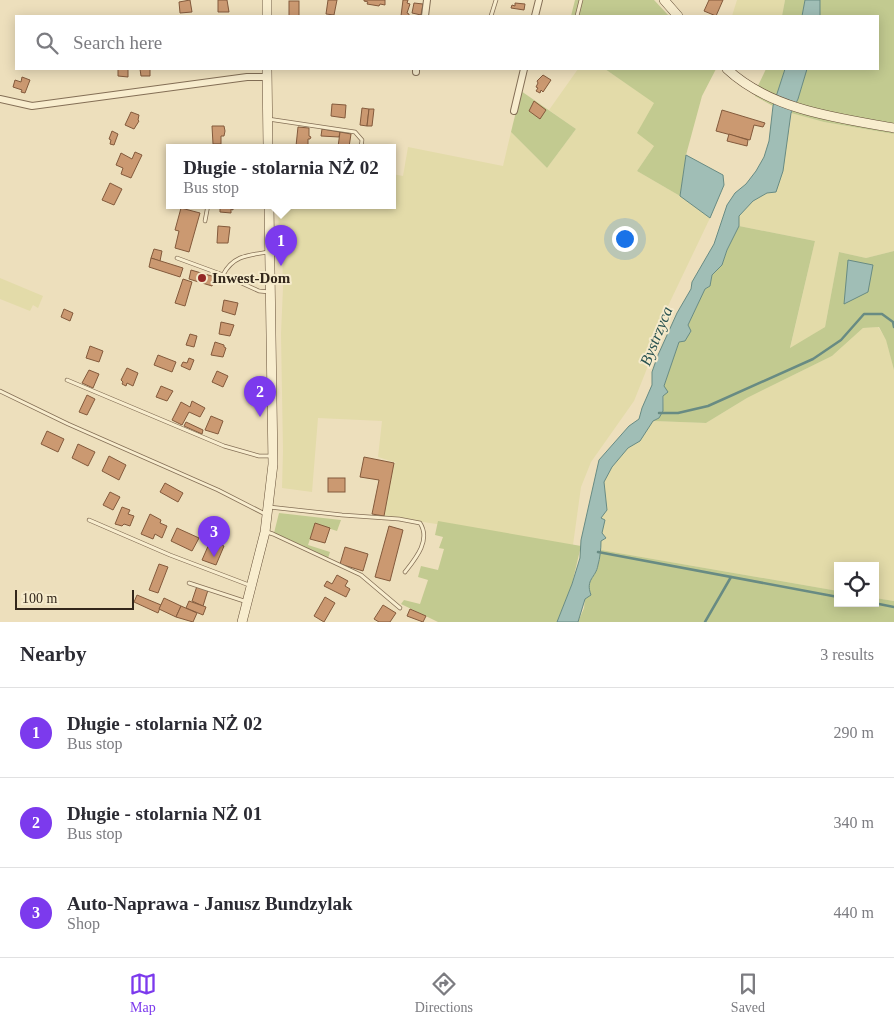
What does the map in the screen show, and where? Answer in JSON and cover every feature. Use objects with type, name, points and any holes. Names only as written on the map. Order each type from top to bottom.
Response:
[{"type":"main road","points":[[267,0],[267,15]]},
{"type":"main road","points":[[664,0],[677,15]]},
{"type":"main road","points":[[728,70],[745,83],[768,96],[809,111],[894,128]]},
{"type":"main road","points":[[267,73],[268,144]]},
{"type":"main road","points":[[242,622],[269,511],[273,456],[269,209]]},
{"type":"street","points":[[425,15],[427,0]]},
{"type":"street","points":[[535,15],[539,0]]},
{"type":"street","points":[[514,111],[524,70]]},
{"type":"street","points":[[0,98],[32,106],[267,73]]},
{"type":"lane","points":[[491,15],[496,0]]},
{"type":"lane","points":[[577,15],[581,0]]},
{"type":"lane","points":[[268,119],[355,132],[362,140],[361,144]]},
{"type":"lane","points":[[206,222],[208,209]]},
{"type":"lane","points":[[223,275],[232,261],[254,254],[270,252]]},
{"type":"lane","points":[[177,258],[259,291],[271,292]]},
{"type":"lane","points":[[67,380],[224,446],[259,456],[273,456]]},
{"type":"lane","points":[[0,391],[68,424],[218,490],[260,512],[332,514],[399,519],[420,523],[424,534],[423,541],[418,556],[406,572]]},
{"type":"lane","points":[[88,520],[170,555],[252,586]]},
{"type":"lane","points":[[265,532],[361,575],[400,608]]},
{"type":"lane","points":[[189,583],[247,602]]},
{"type":"shaded area","points":[[737,0],[785,0],[782,15],[732,15]]},
{"type":"shaded area","points":[[577,70],[606,70],[655,103],[654,146],[637,171],[680,196],[710,218],[668,306],[634,401],[591,462],[581,487],[573,545],[384,516],[394,463],[397,463],[378,457],[382,421],[318,418],[312,492],[282,488],[281,334],[283,288],[282,246],[279,234],[278,209],[396,209],[396,175],[403,176],[408,147],[503,166],[511,132],[547,168],[576,129],[549,110]]},
{"type":"shaded area","points":[[791,113],[824,122],[894,134],[894,251],[866,258],[839,252],[825,327],[790,349],[815,241],[739,226],[739,216],[753,201],[767,193],[790,128]]},
{"type":"shaded area","points":[[0,278],[43,296],[38,308],[33,305],[30,311],[0,299]]},
{"type":"shaded area","points":[[878,327],[886,339],[894,370],[894,601],[879,599],[879,562],[834,562],[834,590],[601,550],[600,541],[605,538],[602,533],[605,520],[601,518],[607,510],[604,482],[612,467],[628,448],[640,441],[653,421],[706,423],[747,398],[832,356],[863,328]]},
{"type":"green space","points":[[575,0],[654,0],[668,15],[571,15]]},
{"type":"green space","points":[[785,0],[805,0],[802,15],[782,15]]},
{"type":"green space","points":[[820,0],[894,0],[894,134],[824,122],[791,113],[798,99],[807,70],[879,70],[879,15],[820,15]]},
{"type":"green space","points":[[606,70],[715,70],[702,96],[686,155],[680,196],[637,171],[654,146],[637,133],[654,103]]},
{"type":"green space","points":[[766,70],[785,70],[773,106],[755,96]]},
{"type":"green space","points":[[521,91],[576,129],[547,168],[511,132]]},
{"type":"green space","points":[[739,226],[815,241],[790,348],[825,327],[839,252],[866,258],[894,251],[894,370],[886,340],[879,327],[863,328],[832,356],[747,398],[706,423],[653,421],[659,418],[663,411],[664,386],[679,342],[691,332],[688,325],[705,289],[710,286],[712,275],[722,265]]},
{"type":"green space","points":[[279,513],[341,520],[337,531],[315,524],[308,545],[330,552],[328,558],[274,533]]},
{"type":"green space","points":[[438,521],[581,546],[572,584],[557,622],[438,622],[401,604],[404,600],[420,604],[428,580],[418,577],[421,566],[438,570],[444,549],[439,548],[443,537],[435,535]]},
{"type":"green space","points":[[601,550],[834,590],[834,607],[879,607],[879,599],[894,601],[894,622],[578,622],[584,608],[585,599],[591,595],[589,586],[597,570]]},
{"type":"water","points":[[805,0],[820,0],[820,15],[802,15]]},
{"type":"water","points":[[785,70],[807,70],[798,99],[791,113],[783,171],[776,192],[767,193],[753,201],[739,216],[739,226],[722,265],[712,275],[710,286],[705,289],[688,325],[691,331],[685,341],[679,342],[664,386],[668,392],[663,396],[663,411],[659,418],[653,421],[640,441],[628,448],[612,467],[604,482],[607,510],[601,518],[605,520],[602,533],[606,538],[601,541],[597,569],[589,585],[591,595],[585,599],[578,622],[557,622],[580,558],[581,540],[599,460],[629,426],[639,419],[652,385],[652,372],[658,355],[677,313],[691,289],[692,282],[714,244],[727,205],[735,193],[746,184],[764,157],[769,141],[773,106]]},
{"type":"water","points":[[686,155],[723,175],[724,185],[710,218],[680,196]]},
{"type":"water","points":[[848,260],[873,265],[868,292],[844,304]]},
{"type":"building","points":[[190,0],[192,12],[180,13],[179,2]]},
{"type":"building","points":[[218,0],[227,0],[229,12],[218,12]]},
{"type":"building","points":[[328,0],[337,0],[334,15],[326,14]]},
{"type":"building","points":[[364,0],[385,0],[385,5],[367,4],[368,2]]},
{"type":"building","points":[[403,0],[408,0],[407,3],[410,4],[407,13],[409,15],[401,15]]},
{"type":"building","points":[[709,0],[723,0],[716,15],[704,11]]},
{"type":"building","points":[[289,1],[299,1],[299,15],[289,15]]},
{"type":"building","points":[[414,3],[423,4],[421,15],[412,13]]},
{"type":"building","points":[[515,3],[525,4],[524,10],[511,8],[512,5],[515,6]]},
{"type":"building","points":[[118,70],[128,70],[128,77],[118,76]]},
{"type":"building","points":[[140,70],[150,70],[150,76],[141,76]]},
{"type":"building","points":[[543,75],[551,80],[543,92],[541,90],[540,93],[536,91],[538,88],[536,87],[537,81]]},
{"type":"building","points":[[22,77],[30,80],[25,93],[13,87],[15,80],[21,82]]},
{"type":"building","points":[[534,101],[546,110],[540,119],[529,111]]},
{"type":"building","points":[[332,104],[346,105],[345,118],[331,116]]},
{"type":"building","points":[[362,108],[369,109],[367,126],[360,125]]},
{"type":"building","points":[[369,109],[374,109],[372,126],[367,126]]},
{"type":"building","points":[[722,110],[765,123],[763,127],[754,125],[750,140],[716,131]]},
{"type":"building","points":[[131,112],[139,115],[139,121],[134,129],[125,125]]},
{"type":"building","points":[[212,126],[224,126],[225,131],[224,136],[221,136],[221,144],[213,144]]},
{"type":"building","points":[[298,127],[309,128],[309,136],[311,137],[308,139],[308,144],[296,144]]},
{"type":"building","points":[[322,129],[340,132],[339,137],[321,136]]},
{"type":"building","points":[[112,131],[118,134],[114,145],[110,144],[111,140],[109,139]]},
{"type":"building","points":[[340,132],[351,134],[349,144],[338,144]]},
{"type":"building","points":[[729,134],[748,140],[747,146],[727,141]]},
{"type":"building","points":[[135,152],[142,155],[131,178],[121,174],[123,168],[116,165],[121,153],[132,159]]},
{"type":"building","points":[[110,183],[122,189],[114,205],[102,200]]},
{"type":"building","points":[[181,209],[200,213],[189,252],[175,248],[179,231],[175,230]]},
{"type":"building","points":[[220,209],[231,209],[231,213],[220,212]]},
{"type":"building","points":[[218,226],[230,227],[228,243],[217,243]]},
{"type":"building","points":[[154,249],[162,251],[160,261],[151,258]]},
{"type":"building","points":[[151,258],[183,268],[180,277],[149,267]]},
{"type":"building","name":"Inwest-Dom","points":[[191,270],[215,277],[212,286],[189,279]]},
{"type":"building","points":[[183,279],[192,282],[185,306],[175,303]]},
{"type":"building","points":[[224,300],[238,303],[235,315],[222,311]]},
{"type":"building","points":[[64,309],[73,313],[70,321],[61,317]]},
{"type":"building","points":[[221,322],[234,325],[230,336],[219,334]]},
{"type":"building","points":[[190,334],[197,336],[194,347],[186,345]]},
{"type":"building","points":[[215,342],[224,345],[226,348],[223,357],[211,355]]},
{"type":"building","points":[[90,346],[103,351],[99,362],[86,358]]},
{"type":"building","points":[[158,355],[176,362],[172,372],[154,365]]},
{"type":"building","points":[[189,358],[194,360],[190,370],[181,366],[183,362],[187,363]]},
{"type":"building","points":[[127,368],[138,373],[133,386],[127,383],[126,386],[122,384],[121,380]]},
{"type":"building","points":[[89,370],[99,374],[93,388],[82,383]]},
{"type":"building","points":[[217,371],[228,376],[223,387],[212,382]]},
{"type":"building","points":[[161,386],[173,391],[167,401],[156,397]]},
{"type":"building","points":[[87,395],[95,399],[87,415],[79,412]]},
{"type":"building","points":[[192,401],[205,408],[200,417],[189,412],[182,425],[172,420],[181,402],[190,407]]},
{"type":"building","points":[[211,416],[223,421],[218,434],[205,430]]},
{"type":"building","points":[[186,422],[203,430],[202,434],[184,426]]},
{"type":"building","points":[[47,431],[64,439],[58,452],[41,444]]},
{"type":"building","points":[[78,444],[95,452],[88,466],[72,458]]},
{"type":"building","points":[[109,456],[126,465],[119,480],[102,471]]},
{"type":"building","points":[[364,457],[394,463],[384,516],[372,514],[379,480],[360,477]]},
{"type":"building","points":[[328,478],[345,478],[345,492],[328,492]]},
{"type":"building","points":[[165,483],[183,493],[178,502],[160,492]]},
{"type":"building","points":[[110,492],[120,497],[113,510],[103,505]]},
{"type":"building","points":[[122,507],[130,510],[128,514],[134,516],[130,526],[115,524]]},
{"type":"building","points":[[150,514],[161,520],[160,523],[167,526],[162,538],[155,534],[153,539],[141,534]]},
{"type":"building","points":[[315,523],[330,528],[325,543],[310,539]]},
{"type":"building","points":[[389,526],[403,530],[390,581],[375,577]]},
{"type":"building","points":[[177,528],[199,538],[192,551],[171,541]]},
{"type":"building","points":[[214,542],[224,546],[216,565],[202,560],[209,544],[212,545]]},
{"type":"building","points":[[345,547],[368,554],[363,571],[340,564]]},
{"type":"building","points":[[159,564],[168,567],[158,593],[149,590]]},
{"type":"building","points":[[337,575],[348,581],[345,586],[350,589],[346,597],[324,586],[327,581],[332,584]]},
{"type":"building","points":[[197,586],[208,590],[203,606],[192,601]]},
{"type":"building","points":[[137,595],[161,605],[158,613],[134,602]]},
{"type":"building","points":[[325,597],[335,603],[324,622],[314,616]]},
{"type":"building","points":[[164,598],[181,606],[176,617],[159,609]]},
{"type":"building","points":[[189,601],[206,607],[203,615],[186,608]]},
{"type":"building","points":[[383,605],[396,613],[390,622],[379,622],[374,619]]},
{"type":"building","points":[[181,606],[197,613],[193,622],[176,617]]},
{"type":"building","points":[[410,609],[426,616],[423,622],[407,616]]},
{"type":"waterway","points":[[659,413],[678,413],[708,406],[813,359],[841,340],[864,314],[882,314],[893,322],[894,327]]},
{"type":"waterway","points":[[598,552],[834,596]]},
{"type":"waterway","points":[[705,622],[731,577]]},
{"type":"waterway","points":[[879,604],[894,607]]},
{"type":"place","name":"Długie - stolarnia NŻ 02","points":[[281,266]]},
{"type":"place","name":"Inwest-Dom","points":[[202,278]]},
{"type":"place","name":"Długie - stolarnia NŻ 01","points":[[260,417]]},
{"type":"place","name":"Auto-Naprawa - Janusz Bundzylak","points":[[214,557]]},
{"type":"water label","name":"Bystrzyca","points":[[656,336]]}]
